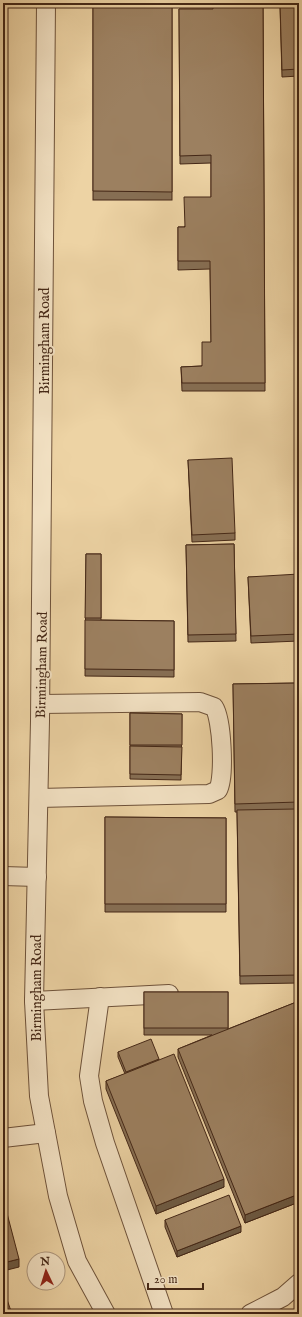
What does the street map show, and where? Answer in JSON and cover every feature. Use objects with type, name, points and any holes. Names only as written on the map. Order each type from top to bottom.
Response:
[{"type":"street","name":"Birmingham Road","points":[[46,3],[41,704],[34,1001],[38,1096],[58,1196],[77,1261],[106,1314]]},
{"type":"street","points":[[39,798],[209,794],[218,790],[221,780],[219,719],[214,707],[209,704],[200,702],[41,704]]},
{"type":"street","points":[[3,876],[37,877]]},
{"type":"street","points":[[34,1001],[186,993]]},
{"type":"street","points":[[100,997],[89,1076],[93,1101],[105,1143],[164,1314]]},
{"type":"street","points":[[3,1138],[46,1133]]},
{"type":"street","points":[[250,1314],[283,1297],[299,1283]]},
{"type":"building","points":[[93,3],[172,3],[172,192],[93,191]]},
{"type":"building","points":[[213,3],[263,3],[265,383],[182,383],[181,367],[202,366],[202,342],[211,342],[210,261],[178,261],[178,227],[185,227],[184,197],[211,197],[211,155],[180,156],[179,9],[213,9]]},
{"type":"building","points":[[280,3],[299,3],[299,69],[282,70]]},
{"type":"building","points":[[232,458],[235,533],[192,535],[188,460]]},
{"type":"building","points":[[234,544],[236,634],[188,635],[186,545]]},
{"type":"building","points":[[86,554],[101,554],[101,618],[85,618]]},
{"type":"building","points":[[299,574],[299,634],[251,636],[248,577]]},
{"type":"building","points":[[85,620],[174,621],[174,670],[85,669]]},
{"type":"building","points":[[299,683],[299,802],[235,804],[233,684]]},
{"type":"building","points":[[130,713],[182,714],[182,745],[130,745]]},
{"type":"building","points":[[130,746],[182,747],[181,775],[130,774]]},
{"type":"building","points":[[296,809],[299,975],[240,976],[237,810]]},
{"type":"building","points":[[105,817],[226,818],[226,904],[105,904]]},
{"type":"building","points":[[144,992],[228,992],[228,1028],[144,1028]]},
{"type":"building","points":[[299,1001],[299,1194],[245,1215],[178,1049]]},
{"type":"building","points":[[151,1039],[159,1059],[126,1072],[118,1052]]},
{"type":"building","points":[[174,1054],[224,1179],[156,1206],[106,1081]]},
{"type":"building","points":[[229,1195],[241,1226],[177,1251],[165,1220]]},
{"type":"building","points":[[3,1198],[19,1259],[3,1263]]},
{"type":"building","points":[[3,1288],[12,1314],[3,1314]]}]
